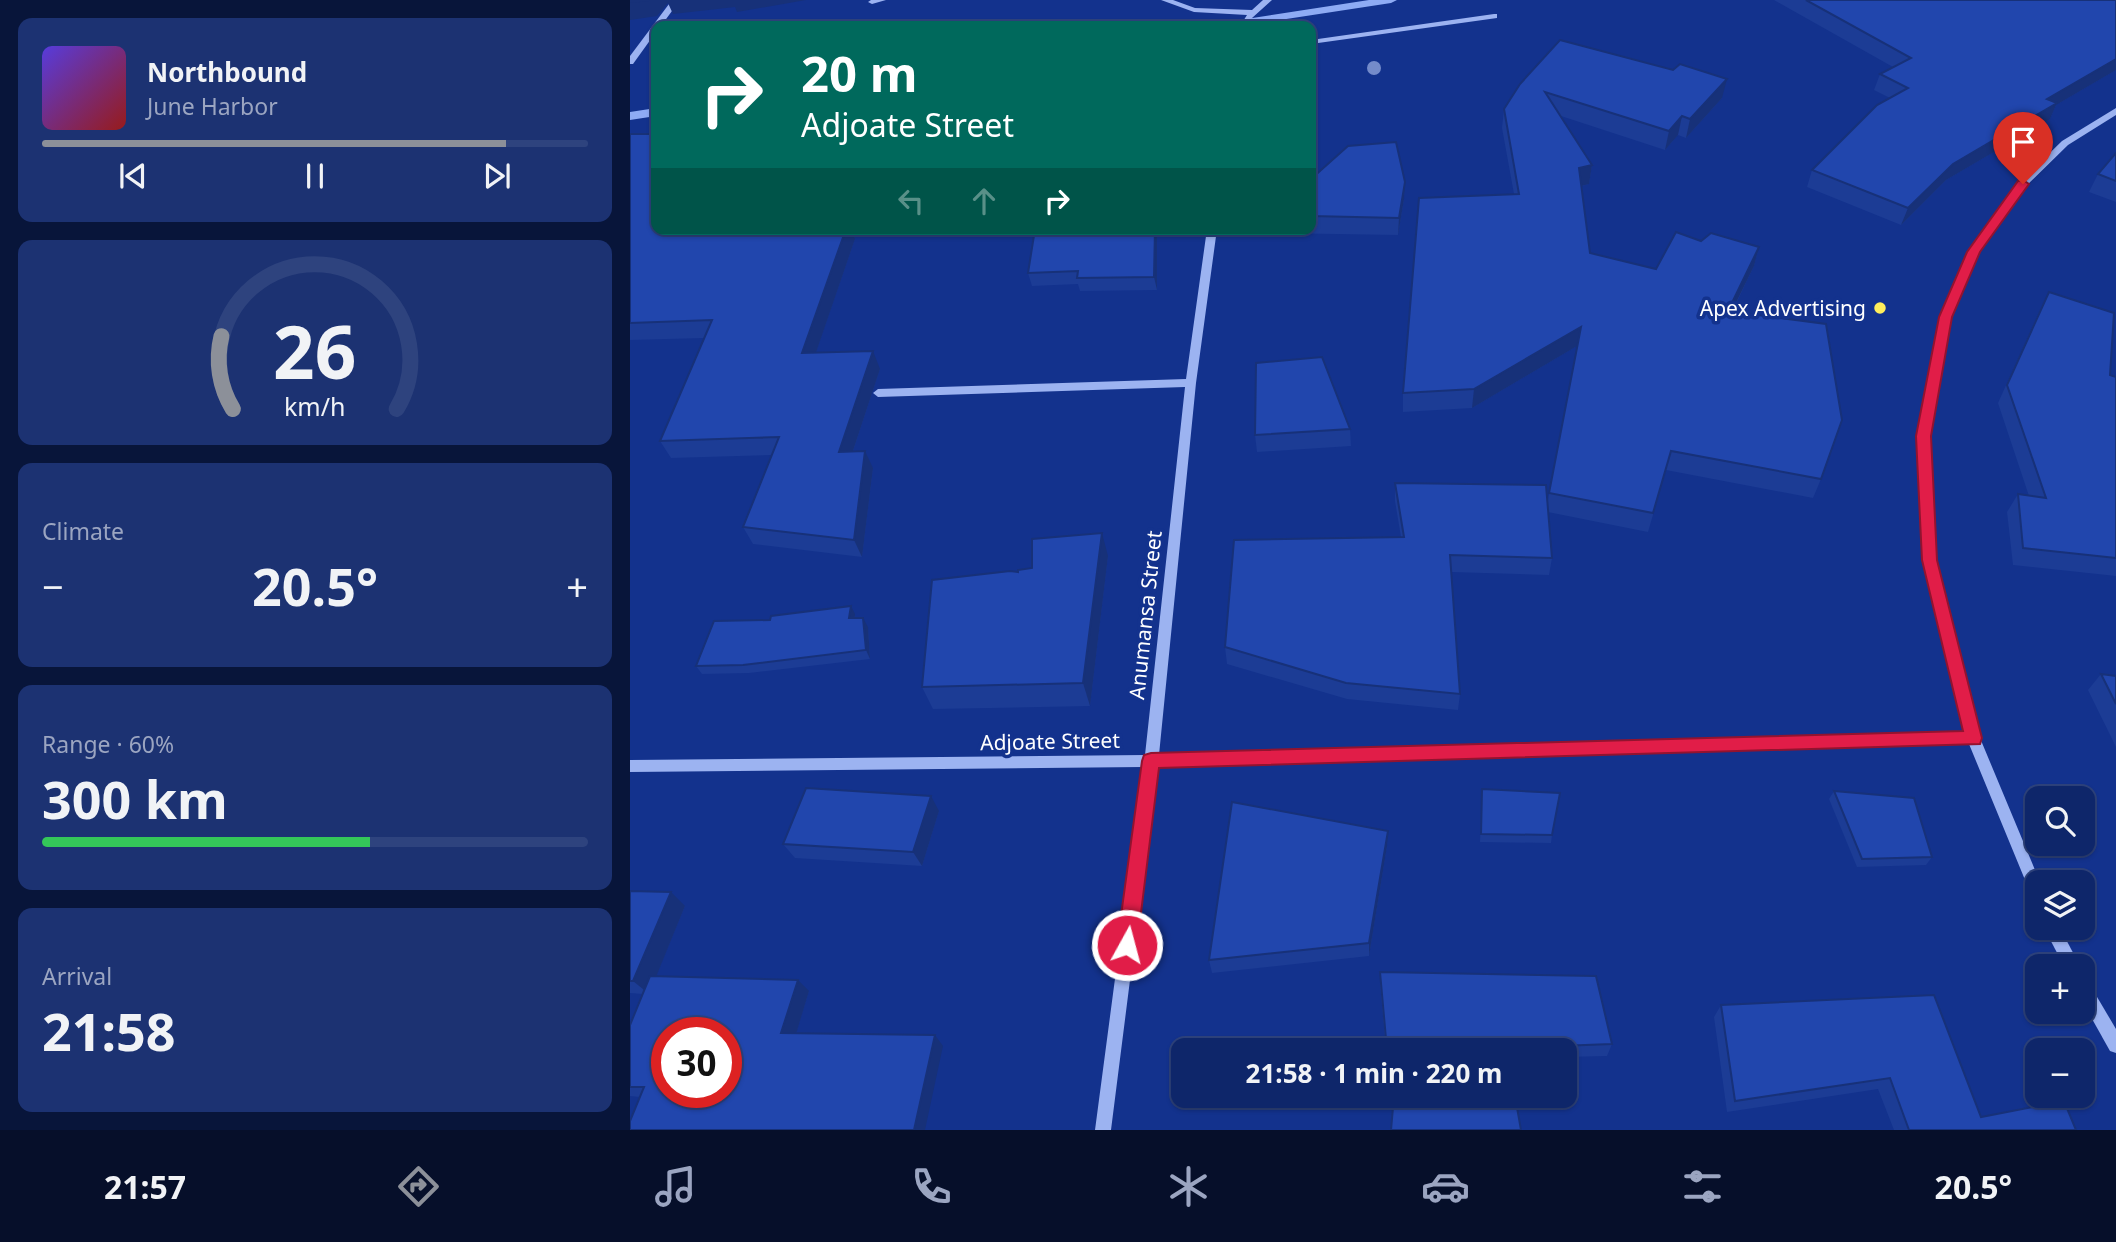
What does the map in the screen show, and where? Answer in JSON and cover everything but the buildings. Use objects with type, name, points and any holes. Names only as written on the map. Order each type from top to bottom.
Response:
[{"type":"street","points":[[660,21],[676,0]]},
{"type":"street","points":[[872,2],[882,0]]},
{"type":"street","points":[[1165,0],[1194,10],[1252,15]]},
{"type":"street","points":[[1248,21],[1268,0]]},
{"type":"street","points":[[1316,41],[1494,16]]},
{"type":"street","points":[[630,62],[651,33]]},
{"type":"street","points":[[2028,870],[1973,738],[1930,560],[1924,436],[1945,317],[1974,252],[2023,184],[2065,143],[2116,111]]},
{"type":"street","name":"Anumansa Street","points":[[1103,1130],[1151,761],[1191,383],[1211,235]]},
{"type":"street","points":[[878,393],[1191,383]]},
{"type":"street","name":"Adjoate Street","points":[[630,766],[1151,761],[1973,738]]},
{"type":"street","points":[[2095,1008],[2116,1045]]},
{"type":"waterway","points":[[1253,21],[1391,0]]},
{"type":"waterway","points":[[630,116],[651,113]]},
{"type":"place","name":"Apex Advertising","points":[[1880,308]]},
{"type":"route","points":[[1127,945],[1151,761],[1973,738],[1930,560],[1924,436],[1945,317],[1974,252],[2023,184]]}]
